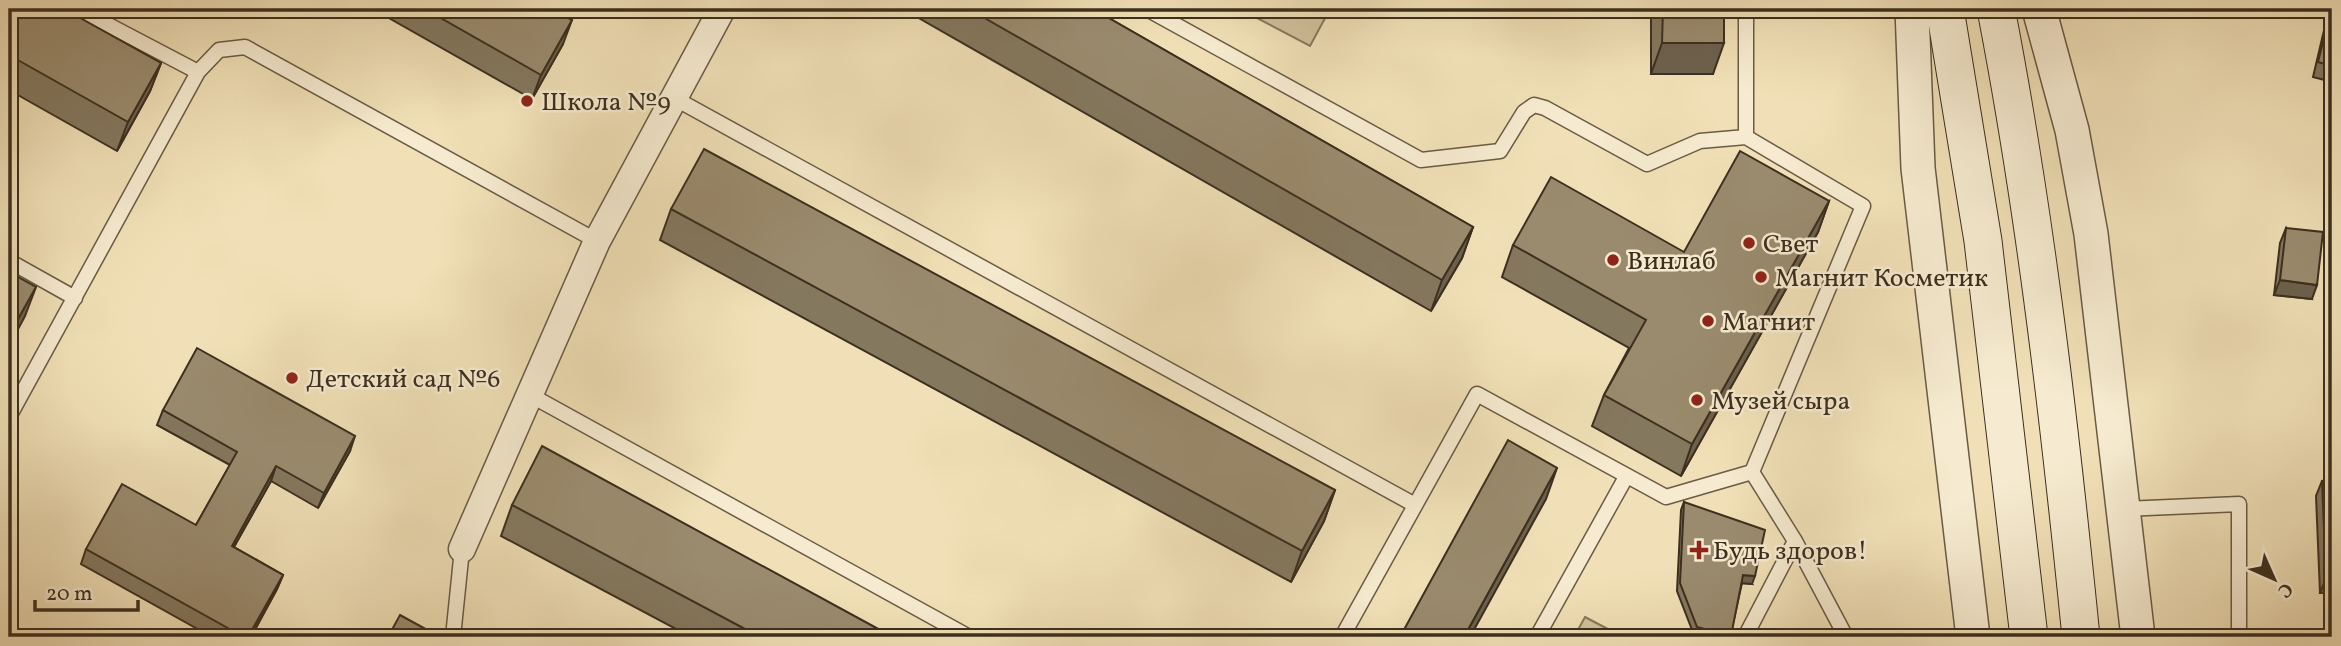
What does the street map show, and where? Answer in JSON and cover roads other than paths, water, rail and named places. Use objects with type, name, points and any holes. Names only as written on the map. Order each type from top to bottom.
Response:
[{"type":"main road","points":[[1945,9],[1983,241],[2029,637]]},
{"type":"main road","points":[[1996,9],[2034,233],[2081,637]]},
{"type":"street","points":[[462,549],[532,396],[597,241],[722,9]]},
{"type":"street","points":[[1912,9],[1918,168],[1973,637]]},
{"type":"street","points":[[2039,9],[2072,130],[2091,234],[2138,637]]},
{"type":"lane","points":[[78,9],[198,72]]},
{"type":"lane","points":[[1147,9],[1421,160],[1500,151],[1524,112],[1534,105],[1545,108],[1647,164],[1700,141],[1746,137],[1863,206],[1752,472]]},
{"type":"lane","points":[[1746,9],[1746,137]]},
{"type":"lane","points":[[9,417],[198,72],[219,50],[245,47],[597,241]]},
{"type":"lane","points":[[674,98],[1415,505]]},
{"type":"lane","points":[[9,261],[75,298]]},
{"type":"lane","points":[[1342,637],[1477,394],[1666,498],[1752,472]]},
{"type":"lane","points":[[532,396],[969,637]]},
{"type":"lane","points":[[1752,472],[1795,541],[1846,637]]},
{"type":"lane","points":[[1537,637],[1626,477]]},
{"type":"lane","points":[[2124,509],[2239,504],[2239,637]]},
{"type":"lane","points":[[1745,637],[1795,541]]},
{"type":"lane","points":[[453,637],[462,549]]},
{"type":"place","name":"Школа №9","points":[[527,101]]},
{"type":"place","name":"Свет","points":[[1749,243]]},
{"type":"place","name":"Винлаб","points":[[1613,260]]},
{"type":"place","name":"Магнит Косметик","points":[[1761,277]]},
{"type":"place","name":"Магнит","points":[[1708,321]]},
{"type":"place","name":"Детский сад №6","points":[[292,378]]},
{"type":"place","name":"Музей сыра","points":[[1697,400]]},
{"type":"place","name":"Будь здоров!","points":[[1699,550]]}]
